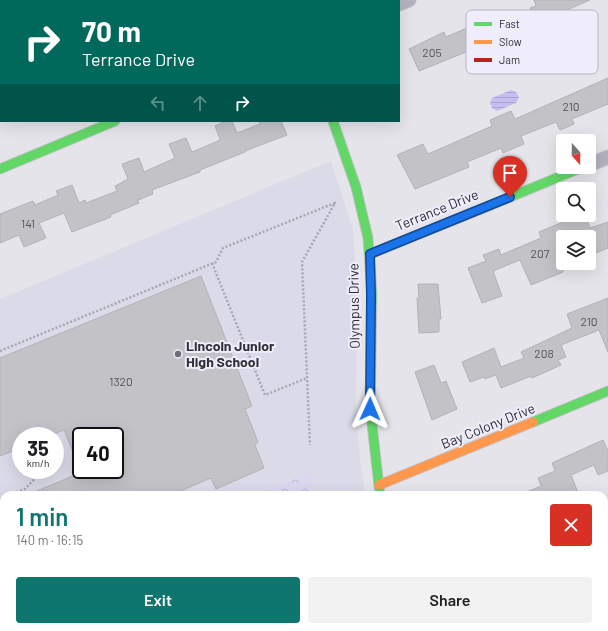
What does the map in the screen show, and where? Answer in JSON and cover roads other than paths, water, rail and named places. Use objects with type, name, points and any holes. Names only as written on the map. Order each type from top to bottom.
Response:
[{"type":"street","points":[[0,169],[113,122]]},
{"type":"street","name":"Olympus Drive","points":[[333,122],[349,164],[361,204],[370,254],[370,409],[373,453],[380,491]]},
{"type":"street","points":[[596,162],[608,157]]},
{"type":"street","name":"Terrance Drive","points":[[370,254],[566,174]]},
{"type":"street","name":"Bay Colony Drive","points":[[379,485],[608,391]]},
{"type":"place","name":"Lincoln Junior High School","points":[[178,354]]}]
